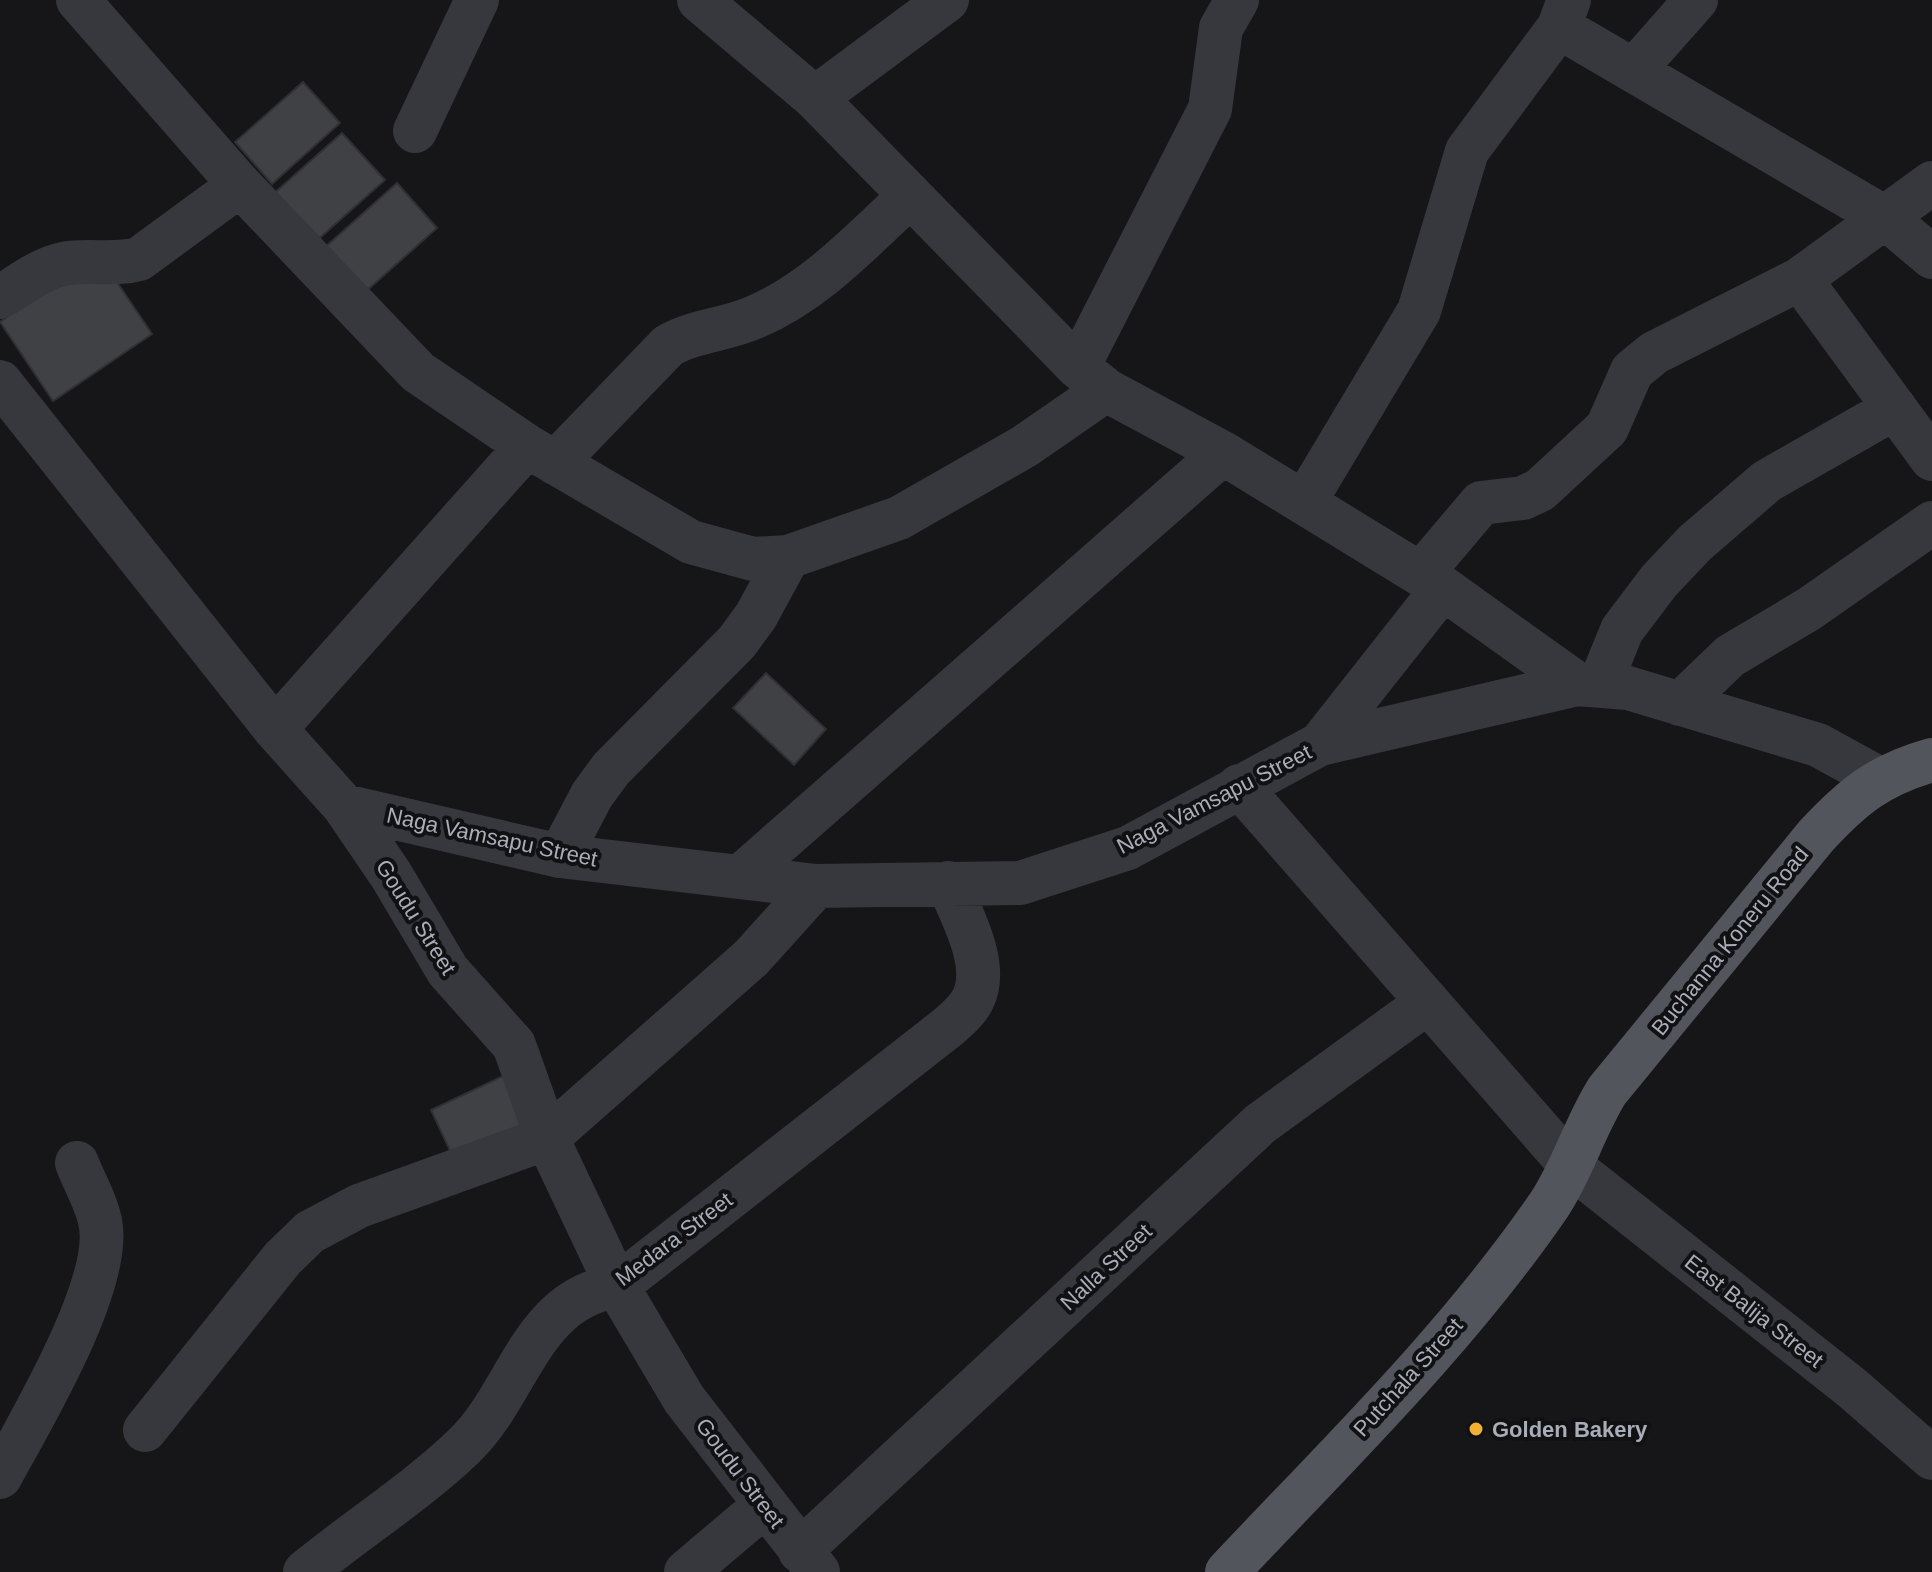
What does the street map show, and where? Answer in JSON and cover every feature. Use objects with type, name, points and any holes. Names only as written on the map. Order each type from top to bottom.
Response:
[{"type":"main road","name":"Buchanna Koneru Road","points":[[1572,1167],[1586,1124],[1607,1091],[1816,836],[1848,802],[1880,779],[1932,760]]},
{"type":"main road","name":"Putchala Street","points":[[1227,1572],[1434,1352],[1507,1263],[1572,1167]]},
{"type":"street","points":[[78,0],[240,185],[418,372],[541,455],[691,542],[753,559],[788,557],[899,518],[1025,446],[1092,379],[1210,109],[1221,28],[1237,0]]},
{"type":"street","points":[[415,131],[477,0]]},
{"type":"street","points":[[699,0],[815,98],[1092,379],[1223,453],[1432,581],[1589,684],[1622,630],[1659,581],[1705,534],[1767,481],[1895,408]]},
{"type":"street","points":[[815,98],[947,0]]},
{"type":"street","points":[[1634,70],[1696,0]]},
{"type":"street","points":[[1304,503],[1419,311],[1467,151],[1564,13],[1634,70],[1887,219],[1932,257]]},
{"type":"street","points":[[1320,744],[1432,581],[1481,503],[1523,498],[1540,490],[1607,428],[1632,371],[1654,353],[1800,279],[1887,219],[1932,183]]},
{"type":"street","points":[[0,297],[49,268],[65,264],[125,263],[139,259],[240,185]]},
{"type":"street","points":[[275,729],[541,455],[668,346],[681,339],[752,319],[782,304],[812,285],[910,196]]},
{"type":"street","points":[[1800,279],[1932,459]]},
{"type":"street","name":"Goudu Street","points":[[0,382],[275,729],[344,806],[391,875],[448,971],[514,1045],[547,1138],[617,1286],[684,1399],[809,1561]]},
{"type":"street","points":[[741,876],[1223,453]]},
{"type":"street","points":[[1680,704],[1730,656],[1809,609],[1932,523]]},
{"type":"street","points":[[560,856],[592,795],[611,769],[737,642],[756,616],[788,557]]},
{"type":"street","name":"Naga Vamsapu Street","points":[[344,806],[560,856],[816,886],[1020,883],[1128,848],[1320,744],[1589,684],[1680,704],[1818,745],[1880,779]]},
{"type":"street","name":"East Balija Street","points":[[1239,786],[1572,1167],[1852,1388],[1932,1458]]},
{"type":"street","name":"Medara Street","points":[[305,1572],[462,1448],[488,1421],[523,1355],[548,1323],[576,1299],[597,1289],[617,1286],[948,1027],[970,1005],[979,979],[975,957],[948,883]]},
{"type":"street","points":[[145,1430],[283,1258],[310,1232],[359,1206],[547,1138],[751,958],[816,886]]},
{"type":"street","name":"Nalla Street","points":[[809,1561],[1260,1124],[1428,1002]]},
{"type":"street","points":[[0,1477],[66,1358],[100,1259],[100,1222],[77,1163]]},
{"type":"street","points":[[686,1572],[764,1506]]},
{"type":"building","points":[[303,82],[340,123],[272,184],[235,142]]},
{"type":"building","points":[[342,133],[385,180],[314,243],[272,195]]},
{"type":"building","points":[[397,183],[437,228],[364,293],[324,248]]},
{"type":"building","points":[[98,254],[152,334],[53,401],[0,322]]},
{"type":"building","points":[[766,673],[826,729],[794,765],[733,708]]},
{"type":"building","points":[[505,1075],[532,1133],[458,1168],[431,1110]]},
{"type":"place","name":"Golden Bakery","points":[[1476,1429]]}]
